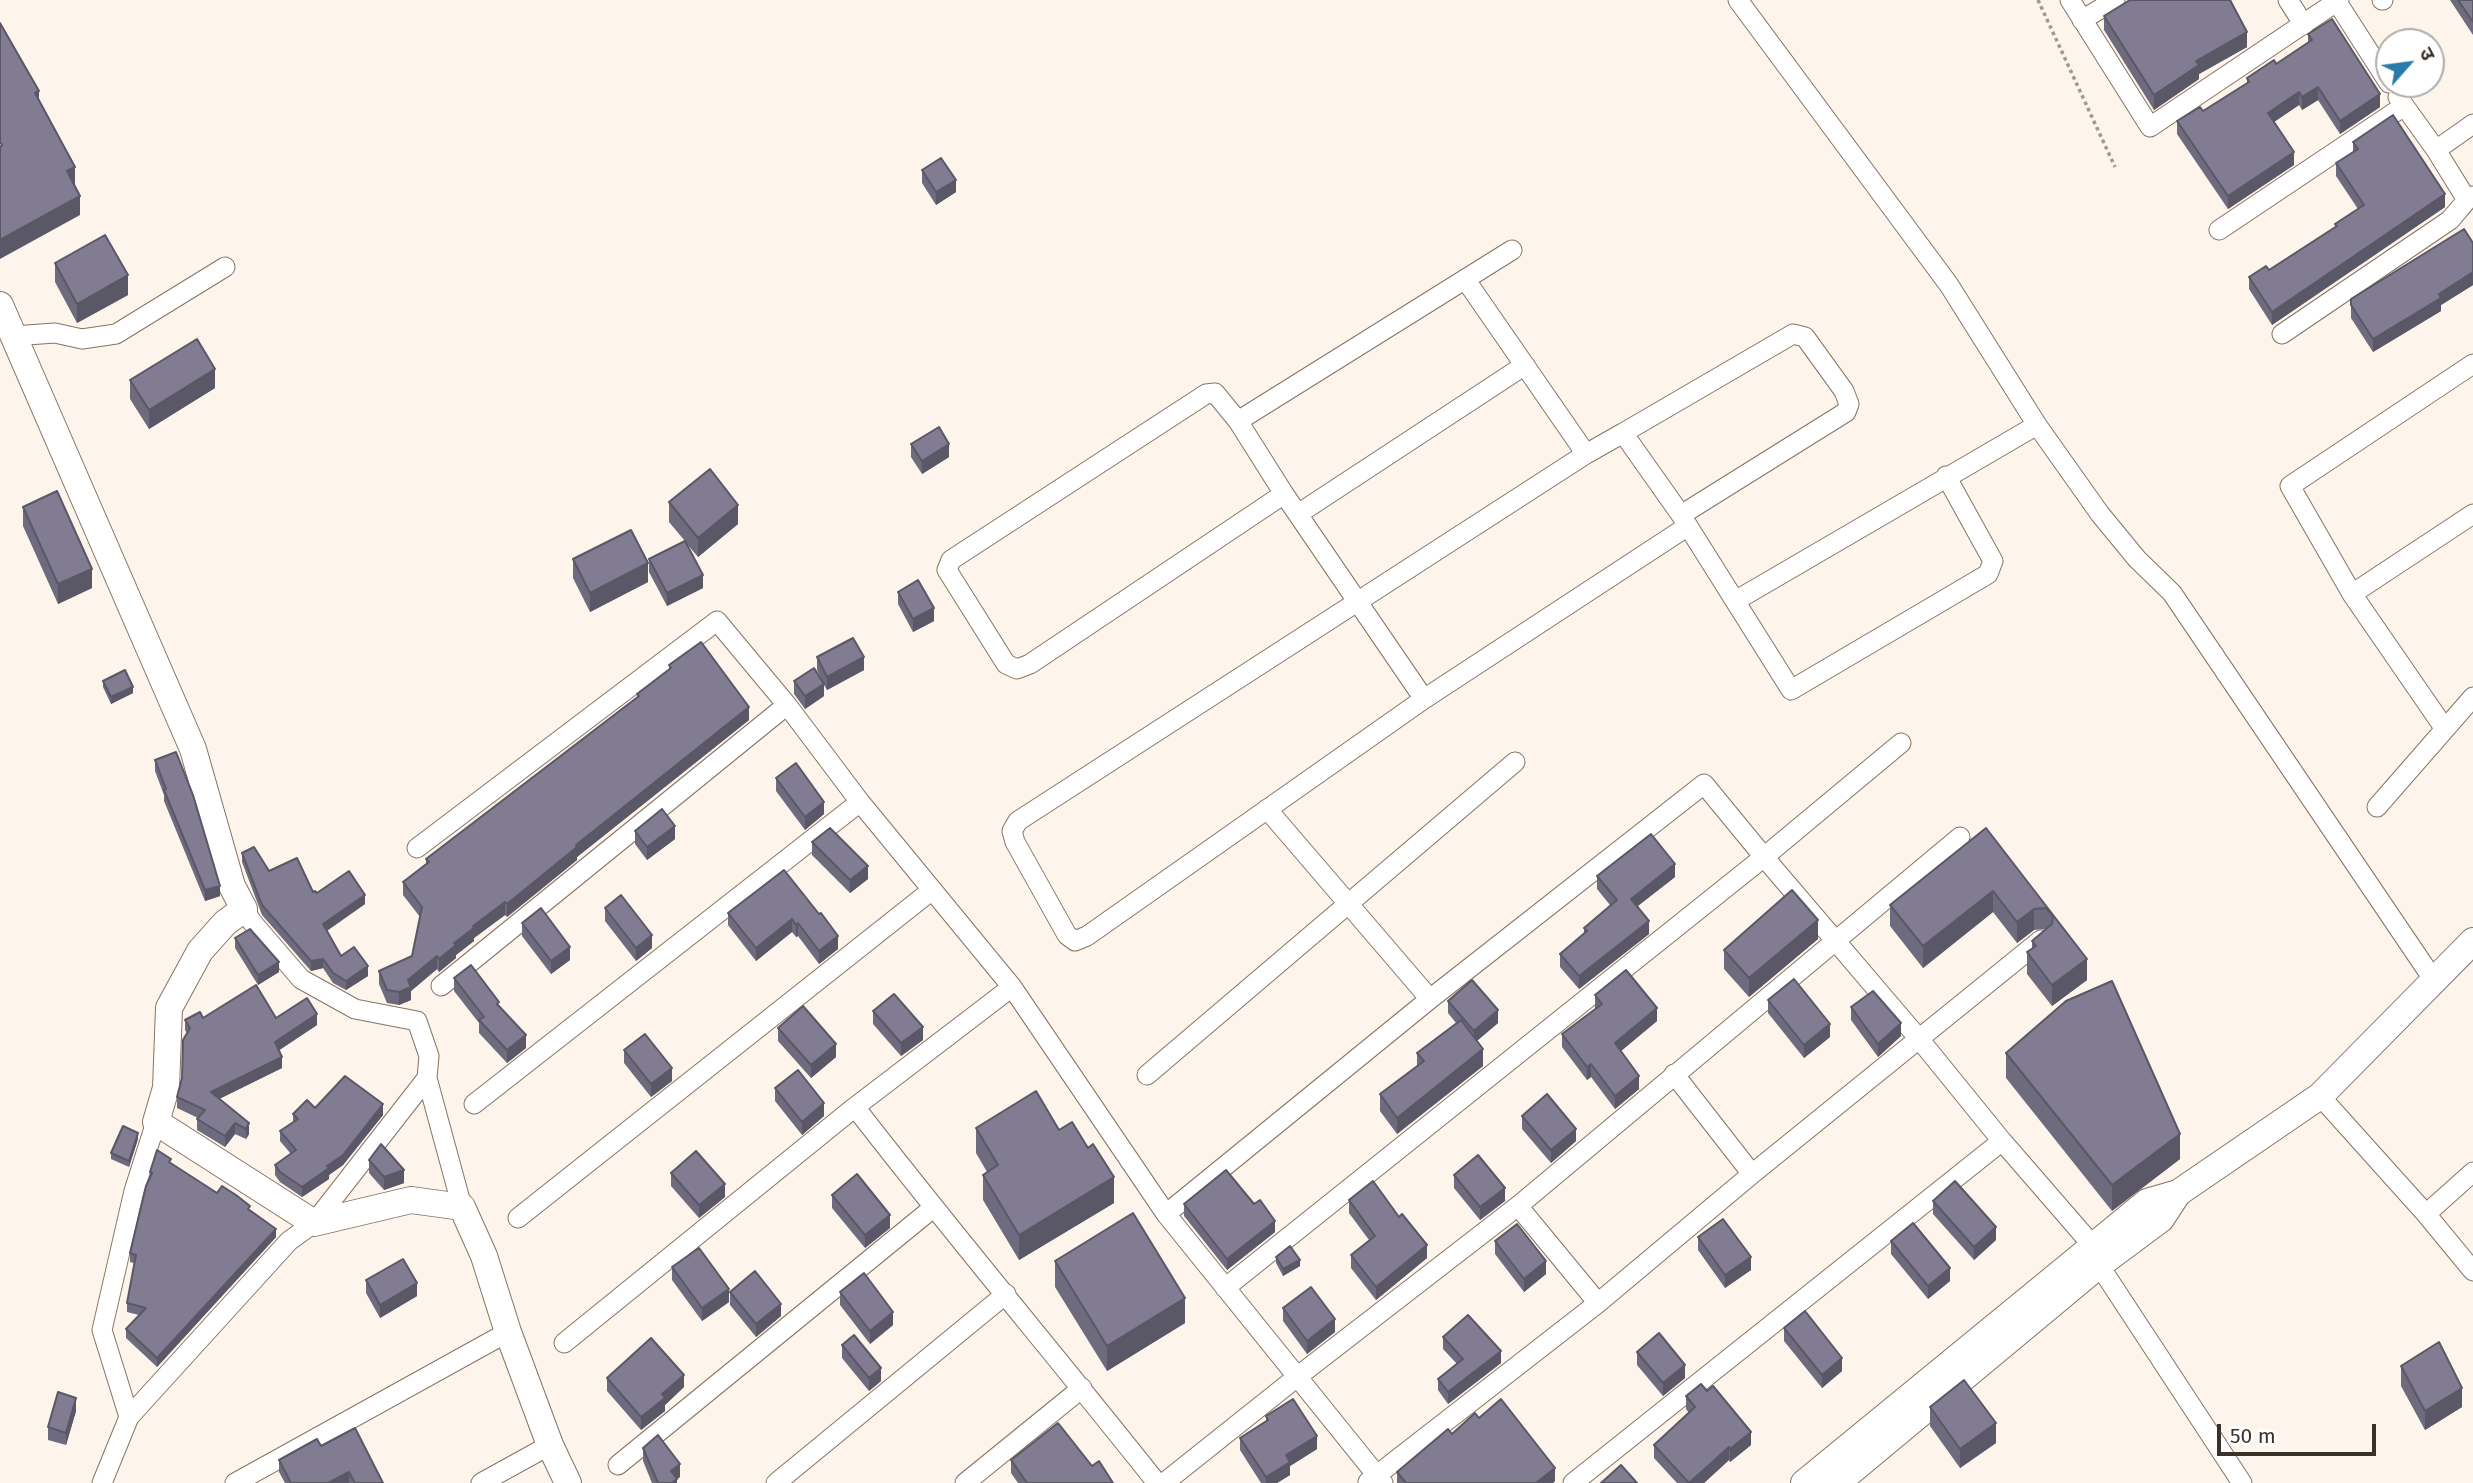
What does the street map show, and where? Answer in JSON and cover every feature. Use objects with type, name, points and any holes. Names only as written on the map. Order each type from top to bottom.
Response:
[{"type":"street","points":[[1738,0],[1949,285],[2037,425],[2100,514],[2137,559],[2172,593],[2435,982]]},
{"type":"street","points":[[2070,0],[2150,127],[2338,1],[2375,60]]},
{"type":"street","points":[[2082,20],[2115,0]]},
{"type":"street","points":[[2288,0],[2304,25]]},
{"type":"street","points":[[2282,334],[2449,220],[2470,198],[2399,98]]},
{"type":"street","points":[[2219,230],[2404,106]]},
{"type":"street","points":[[2436,150],[2473,124]]},
{"type":"street","points":[[1238,421],[1512,250]]},
{"type":"street","points":[[13,336],[55,333],[82,339],[116,334],[225,267]]},
{"type":"street","points":[[1465,279],[1586,454]]},
{"type":"street","points":[[0,305],[193,749],[232,886],[251,922],[301,979],[355,1009],[417,1021],[429,1056],[427,1078],[462,1207],[484,1256],[508,1332],[550,1445],[568,1483]]},
{"type":"street","points":[[1793,334],[1805,337],[1844,391],[1849,404],[1846,412],[1423,699],[1087,936],[1074,941],[1066,934],[1015,842],[1012,831],[1018,821],[1586,454],[1623,433],[1793,334]]},
{"type":"street","points":[[2445,729],[2352,594],[2290,486],[2473,364]]},
{"type":"street","points":[[1298,514],[1525,365]]},
{"type":"street","points":[[1284,494],[1030,664],[1017,668],[1006,664],[947,570],[951,560],[1206,394],[1215,393],[1238,421],[1284,494],[1423,699]]},
{"type":"street","points":[[1735,601],[2037,425]]},
{"type":"street","points":[[1623,433],[1685,520],[1791,690],[1988,574],[1993,561],[1946,476]]},
{"type":"street","points":[[2352,594],[2473,514]]},
{"type":"street","points":[[417,848],[717,621],[787,705],[860,802],[1012,987],[1166,1214],[1297,1377],[1375,1480],[1598,1303],[1752,1174],[2041,940]]},
{"type":"street","points":[[2377,807],[2473,696]]},
{"type":"street","points":[[440,986],[787,705]]},
{"type":"street","points":[[1225,1288],[1763,857],[1901,743]]},
{"type":"street","points":[[1147,1075],[1515,762]]},
{"type":"street","points":[[1166,1214],[1430,999],[1704,784],[1920,1040],[2096,1256],[2242,1483]]},
{"type":"street","points":[[474,1104],[860,802]]},
{"type":"street","points":[[1267,809],[1430,999]]},
{"type":"street","points":[[1164,1483],[1518,1206],[1960,837]]},
{"type":"street","points":[[518,1218],[932,890]]},
{"type":"street","points":[[129,1417],[102,1330],[134,1191],[166,1088],[169,1008],[200,951],[225,923],[244,909]]},
{"type":"street","points":[[1837,1483],[2096,1256],[2147,1202],[2178,1193],[2320,1096],[2473,941]]},
{"type":"street","points":[[564,1343],[855,1107],[1012,987]]},
{"type":"street","points":[[1674,1074],[1752,1174]]},
{"type":"street","points":[[102,1483],[129,1417],[289,1241],[314,1223],[427,1078]]},
{"type":"street","points":[[2320,1096],[2427,1214],[2473,1271]]},
{"type":"street","points":[[855,1107],[933,1208],[1006,1294],[1157,1483]]},
{"type":"street","points":[[156,1122],[314,1223],[411,1200],[462,1207]]},
{"type":"street","points":[[1573,1483],[2002,1141]]},
{"type":"street","points":[[2427,1214],[2473,1172]]},
{"type":"street","points":[[2427,1214],[2473,1186]]},
{"type":"street","points":[[1518,1206],[1598,1303]]},
{"type":"street","points":[[618,1465],[933,1208]]},
{"type":"street","points":[[1804,1483],[2096,1256]]},
{"type":"street","points":[[776,1483],[1006,1294]]},
{"type":"street","points":[[235,1483],[508,1332]]},
{"type":"street","points":[[965,1483],[1082,1388]]},
{"type":"street","points":[[481,1483],[550,1445]]},
{"type":"path","points":[[2038,0],[2115,167]]},
{"type":"building","points":[[2130,0],[2230,0],[2247,32],[2196,61],[2199,65],[2154,95],[2104,16]]},
{"type":"building","points":[[2458,0],[2473,0],[2473,22]]},
{"type":"building","points":[[2332,19],[2375,86],[2375,97],[2340,121],[2318,87],[2302,97],[2299,92],[2268,113],[2294,152],[2228,196],[2177,121],[2200,107],[2203,111],[2249,82],[2247,78],[2274,60],[2276,64],[2312,40],[2308,34]]},
{"type":"building","points":[[0,23],[39,91],[35,93],[75,167],[67,171],[80,196],[0,240],[2,145]]},
{"type":"building","points":[[2393,115],[2445,194],[2272,312],[2249,277],[2266,266],[2269,270],[2364,205],[2336,163],[2358,149],[2353,142]]},
{"type":"building","points":[[941,158],[956,180],[936,192],[922,170]]},
{"type":"building","points":[[2464,229],[2473,243],[2473,272],[2439,294],[2441,298],[2373,339],[2351,305],[2351,299]]},
{"type":"building","points":[[105,235],[128,275],[77,304],[55,263]]},
{"type":"building","points":[[197,339],[215,369],[149,410],[130,380]]},
{"type":"building","points":[[939,427],[949,444],[922,461],[911,444]]},
{"type":"building","points":[[710,469],[738,505],[698,538],[669,502]]},
{"type":"building","points":[[57,491],[92,569],[58,584],[23,507]]},
{"type":"building","points":[[631,530],[648,563],[590,593],[573,559]]},
{"type":"building","points":[[685,541],[703,575],[667,593],[649,559]]},
{"type":"building","points":[[918,580],[934,608],[913,619],[898,592]]},
{"type":"building","points":[[853,638],[864,657],[827,677],[817,657]]},
{"type":"building","points":[[701,642],[749,707],[576,845],[577,847],[507,904],[505,902],[473,926],[474,928],[454,943],[456,945],[439,959],[437,956],[408,980],[411,987],[399,992],[387,990],[379,971],[412,956],[422,907],[403,882],[429,862],[426,859],[639,696],[637,694],[671,668],[669,665]]},
{"type":"building","points":[[814,668],[824,684],[805,696],[794,681]]},
{"type":"building","points":[[125,670],[133,687],[111,697],[103,681]]},
{"type":"building","points":[[176,752],[193,795],[220,886],[205,890],[164,790],[166,789],[155,760]]},
{"type":"building","points":[[796,763],[824,802],[805,817],[776,778]]},
{"type":"building","points":[[662,809],[675,826],[647,847],[635,831]]},
{"type":"building","points":[[830,828],[868,866],[850,880],[812,842]]},
{"type":"building","points":[[1986,828],[2087,959],[2052,985],[2027,952],[2036,946],[2032,941],[2052,924],[2053,916],[2046,908],[2034,909],[2017,922],[1993,891],[1923,946],[1890,905]]},
{"type":"building","points":[[1651,834],[1675,864],[1631,899],[1649,921],[1579,976],[1560,954],[1587,931],[1584,928],[1617,900],[1597,876]]},
{"type":"building","points":[[254,847],[269,871],[297,858],[313,892],[317,893],[349,871],[365,895],[323,924],[341,956],[354,947],[368,966],[346,981],[333,973],[323,959],[311,961],[262,905],[242,853]]},
{"type":"building","points":[[784,870],[838,936],[819,951],[792,919],[756,948],[728,913]]},
{"type":"building","points":[[1792,890],[1818,920],[1749,978],[1724,950]]},
{"type":"building","points":[[621,895],[652,935],[636,948],[605,908]]},
{"type":"building","points":[[541,908],[570,947],[551,961],[522,923]]},
{"type":"building","points":[[250,929],[279,962],[258,975],[235,938]]},
{"type":"building","points":[[471,965],[499,1002],[497,1004],[526,1035],[507,1050],[479,1020],[484,1017],[454,978]]},
{"type":"building","points":[[1626,970],[1657,1008],[1615,1043],[1639,1076],[1615,1096],[1591,1064],[1587,1067],[1562,1034],[1602,1004],[1595,995]]},
{"type":"building","points":[[1794,979],[1830,1024],[1804,1045],[1768,1000]]},
{"type":"building","points":[[1472,980],[1498,1010],[1474,1031],[1448,1001]]},
{"type":"building","points":[[2112,981],[2180,1134],[2112,1185],[2006,1053],[2066,1001]]},
{"type":"building","points":[[256,985],[276,1018],[307,998],[317,1014],[275,1042],[282,1057],[211,1092],[249,1123],[246,1129],[235,1123],[225,1136],[197,1119],[205,1110],[177,1097],[182,1078],[183,1040],[190,1028],[185,1020],[200,1012],[203,1018]]},
{"type":"building","points":[[1873,991],[1901,1023],[1878,1044],[1851,1007]]},
{"type":"building","points":[[894,994],[923,1027],[901,1043],[873,1011]]},
{"type":"building","points":[[803,1006],[836,1044],[811,1065],[778,1028]]},
{"type":"building","points":[[1461,1020],[1483,1049],[1397,1118],[1380,1094],[1424,1061],[1417,1053]]},
{"type":"building","points":[[645,1034],[672,1068],[651,1084],[624,1050]]},
{"type":"building","points":[[798,1070],[824,1103],[802,1122],[775,1088]]},
{"type":"building","points":[[345,1076],[383,1104],[343,1155],[302,1187],[280,1172],[275,1165],[296,1150],[280,1131],[298,1119],[293,1114],[307,1100],[315,1108]]},
{"type":"building","points":[[1036,1091],[1059,1130],[1072,1122],[1088,1148],[1093,1144],[1114,1177],[1019,1235],[983,1175],[998,1165],[976,1128]]},
{"type":"building","points":[[1547,1094],[1576,1129],[1551,1150],[1522,1116]]},
{"type":"building","points":[[123,1126],[138,1133],[129,1161],[111,1153]]},
{"type":"building","points":[[381,1144],[404,1170],[384,1177],[369,1160]]},
{"type":"building","points":[[157,1150],[171,1159],[169,1162],[217,1193],[222,1186],[236,1195],[250,1206],[248,1209],[276,1229],[157,1358],[126,1329],[146,1308],[127,1303],[136,1255],[130,1253]]},
{"type":"building","points":[[696,1151],[725,1184],[699,1205],[671,1173]]},
{"type":"building","points":[[1478,1155],[1505,1188],[1480,1207],[1454,1175]]},
{"type":"building","points":[[1226,1170],[1254,1204],[1260,1200],[1275,1221],[1227,1259],[1184,1204]]},
{"type":"building","points":[[857,1174],[890,1215],[865,1235],[832,1195]]},
{"type":"building","points":[[1373,1181],[1399,1217],[1402,1214],[1427,1245],[1376,1287],[1351,1255],[1375,1236],[1349,1200]]},
{"type":"building","points":[[1955,1181],[1996,1227],[1974,1247],[1933,1201]]},
{"type":"building","points":[[1133,1213],[1185,1298],[1107,1346],[1055,1261]]},
{"type":"building","points":[[1723,1219],[1751,1257],[1725,1275],[1698,1237]]},
{"type":"building","points":[[1913,1223],[1950,1268],[1928,1286],[1891,1241]]},
{"type":"building","points":[[1517,1224],[1546,1261],[1524,1279],[1495,1241]]},
{"type":"building","points":[[1290,1246],[1300,1260],[1283,1269],[1276,1257]]},
{"type":"building","points":[[699,1248],[729,1289],[702,1308],[672,1267]]},
{"type":"building","points":[[403,1259],[417,1283],[380,1305],[366,1280]]},
{"type":"building","points":[[755,1271],[781,1304],[756,1324],[730,1292]]},
{"type":"building","points":[[864,1273],[893,1312],[870,1331],[840,1292]]},
{"type":"building","points":[[1311,1287],[1335,1319],[1307,1341],[1283,1308]]},
{"type":"building","points":[[1805,1311],[1842,1358],[1822,1375],[1784,1328]]},
{"type":"building","points":[[1468,1315],[1501,1351],[1448,1392],[1438,1379],[1463,1359],[1443,1337]]},
{"type":"building","points":[[1659,1333],[1685,1365],[1663,1383],[1637,1352]]},
{"type":"building","points":[[854,1335],[881,1368],[869,1378],[842,1345]]},
{"type":"building","points":[[651,1338],[684,1375],[662,1394],[665,1398],[641,1417],[607,1378]]},
{"type":"building","points":[[2439,1342],[2462,1388],[2425,1411],[2401,1366]]},
{"type":"building","points":[[1964,1380],[1996,1423],[1960,1449],[1930,1407]]},
{"type":"building","points":[[1701,1384],[1707,1391],[1713,1386],[1751,1432],[1730,1449],[1729,1447],[1689,1483],[1654,1445],[1695,1407],[1686,1396]]},
{"type":"building","points":[[58,1392],[76,1398],[66,1433],[48,1427]]},
{"type":"building","points":[[1293,1399],[1317,1436],[1286,1455],[1290,1462],[1266,1477],[1240,1438],[1268,1420],[1266,1416]]},
{"type":"building","points":[[1501,1399],[1555,1468],[1536,1483],[1406,1483],[1397,1472],[1448,1429],[1452,1434],[1475,1413],[1479,1418]]},
{"type":"building","points":[[1058,1423],[1092,1466],[1099,1461],[1113,1483],[1027,1483],[1011,1460]]},
{"type":"building","points":[[355,1428],[383,1483],[355,1483],[349,1472],[328,1483],[291,1483],[279,1460],[317,1439],[321,1446]]},
{"type":"building","points":[[658,1435],[680,1464],[671,1471],[677,1479],[672,1483],[658,1483],[643,1448]]},
{"type":"building","points":[[1621,1465],[1637,1483],[1601,1483]]}]
